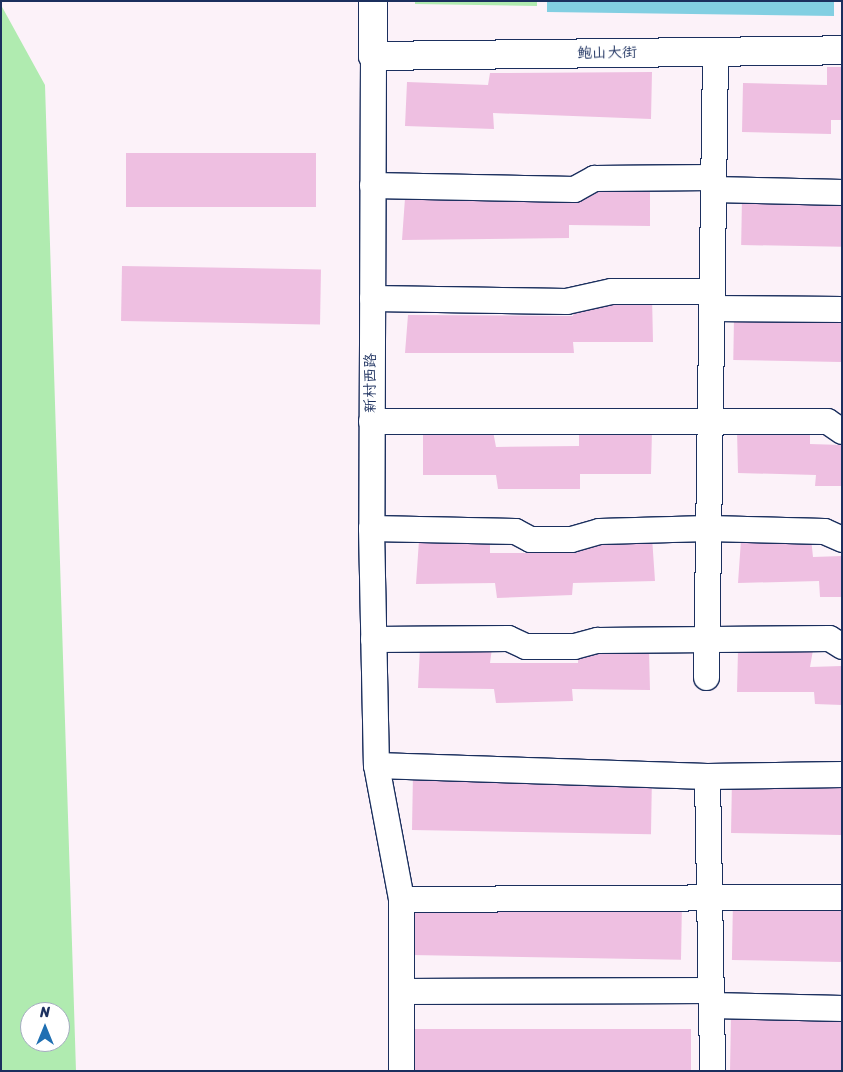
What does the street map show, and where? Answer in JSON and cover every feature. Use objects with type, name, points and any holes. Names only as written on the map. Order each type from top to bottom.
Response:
[{"type":"street","name":"新村西路","points":[[373,1],[371,528],[376,766],[400,900],[401,1071]]},
{"type":"street","name":"鲍山大街","points":[[373,56],[842,50]]},
{"type":"street","points":[[706,677],[715,52]]},
{"type":"street","points":[[372,185],[574,189],[594,178],[713,183],[842,192]]},
{"type":"street","points":[[372,298],[566,301],[611,291],[842,309]]},
{"type":"street","points":[[371,421],[827,421],[842,430]]},
{"type":"street","points":[[371,528],[515,531],[530,539],[571,539],[599,531],[708,528],[824,531],[842,539]]},
{"type":"street","points":[[373,639],[508,638],[525,646],[574,646],[597,640],[829,638],[842,646]]},
{"type":"street","points":[[376,766],[707,776],[842,774]]},
{"type":"street","points":[[707,776],[712,1071]]},
{"type":"street","points":[[400,900],[842,897]]},
{"type":"street","points":[[401,991],[711,998],[842,1008]]},
{"type":"green space","points":[[415,1],[537,1],[537,6],[415,4]]},
{"type":"green space","points":[[1,5],[45,85],[76,1071],[1,1071]]},
{"type":"water","points":[[547,1],[834,1],[834,16],[547,12]]},
{"type":"building","points":[[827,67],[842,67],[842,120],[831,120],[831,134],[742,132],[743,83],[827,85]]},
{"type":"building","points":[[652,72],[651,119],[493,113],[494,129],[405,126],[407,82],[488,85],[490,73]]},
{"type":"building","points":[[126,153],[316,153],[316,207],[126,207]]},
{"type":"building","points":[[567,184],[650,187],[650,226],[569,225],[569,238],[402,240],[405,198]]},
{"type":"building","points":[[742,197],[842,199],[841,247],[741,245]]},
{"type":"building","points":[[122,266],[321,269],[320,324],[121,321]]},
{"type":"building","points":[[652,296],[653,342],[573,342],[574,353],[405,353],[408,315],[573,316],[574,298]]},
{"type":"building","points":[[734,318],[842,320],[841,362],[733,360]]},
{"type":"building","points":[[810,429],[810,444],[842,445],[842,486],[815,486],[816,475],[738,473],[737,430]]},
{"type":"building","points":[[423,430],[493,431],[496,447],[579,446],[579,431],[652,430],[651,474],[580,474],[580,489],[498,489],[496,475],[423,475]]},
{"type":"building","points":[[490,536],[490,553],[577,553],[580,537],[652,537],[655,581],[573,583],[572,595],[497,598],[495,583],[416,584],[419,540]]},
{"type":"building","points":[[811,538],[813,557],[842,556],[842,597],[820,597],[819,581],[738,583],[741,540]]},
{"type":"building","points":[[420,647],[492,648],[490,663],[578,663],[579,649],[649,650],[650,690],[572,689],[573,701],[496,703],[494,689],[418,688]]},
{"type":"building","points":[[738,650],[813,650],[810,667],[842,666],[842,705],[815,704],[814,692],[737,692]]},
{"type":"building","points":[[413,773],[652,777],[651,834],[412,830]]},
{"type":"building","points":[[732,778],[842,780],[841,835],[731,833]]},
{"type":"building","points":[[412,899],[682,904],[681,960],[411,955]]},
{"type":"building","points":[[733,899],[842,901],[841,962],[732,960]]},
{"type":"building","points":[[731,1015],[842,1017],[841,1071],[730,1071]]},
{"type":"building","points":[[405,1029],[691,1029],[691,1071],[405,1071]]}]
